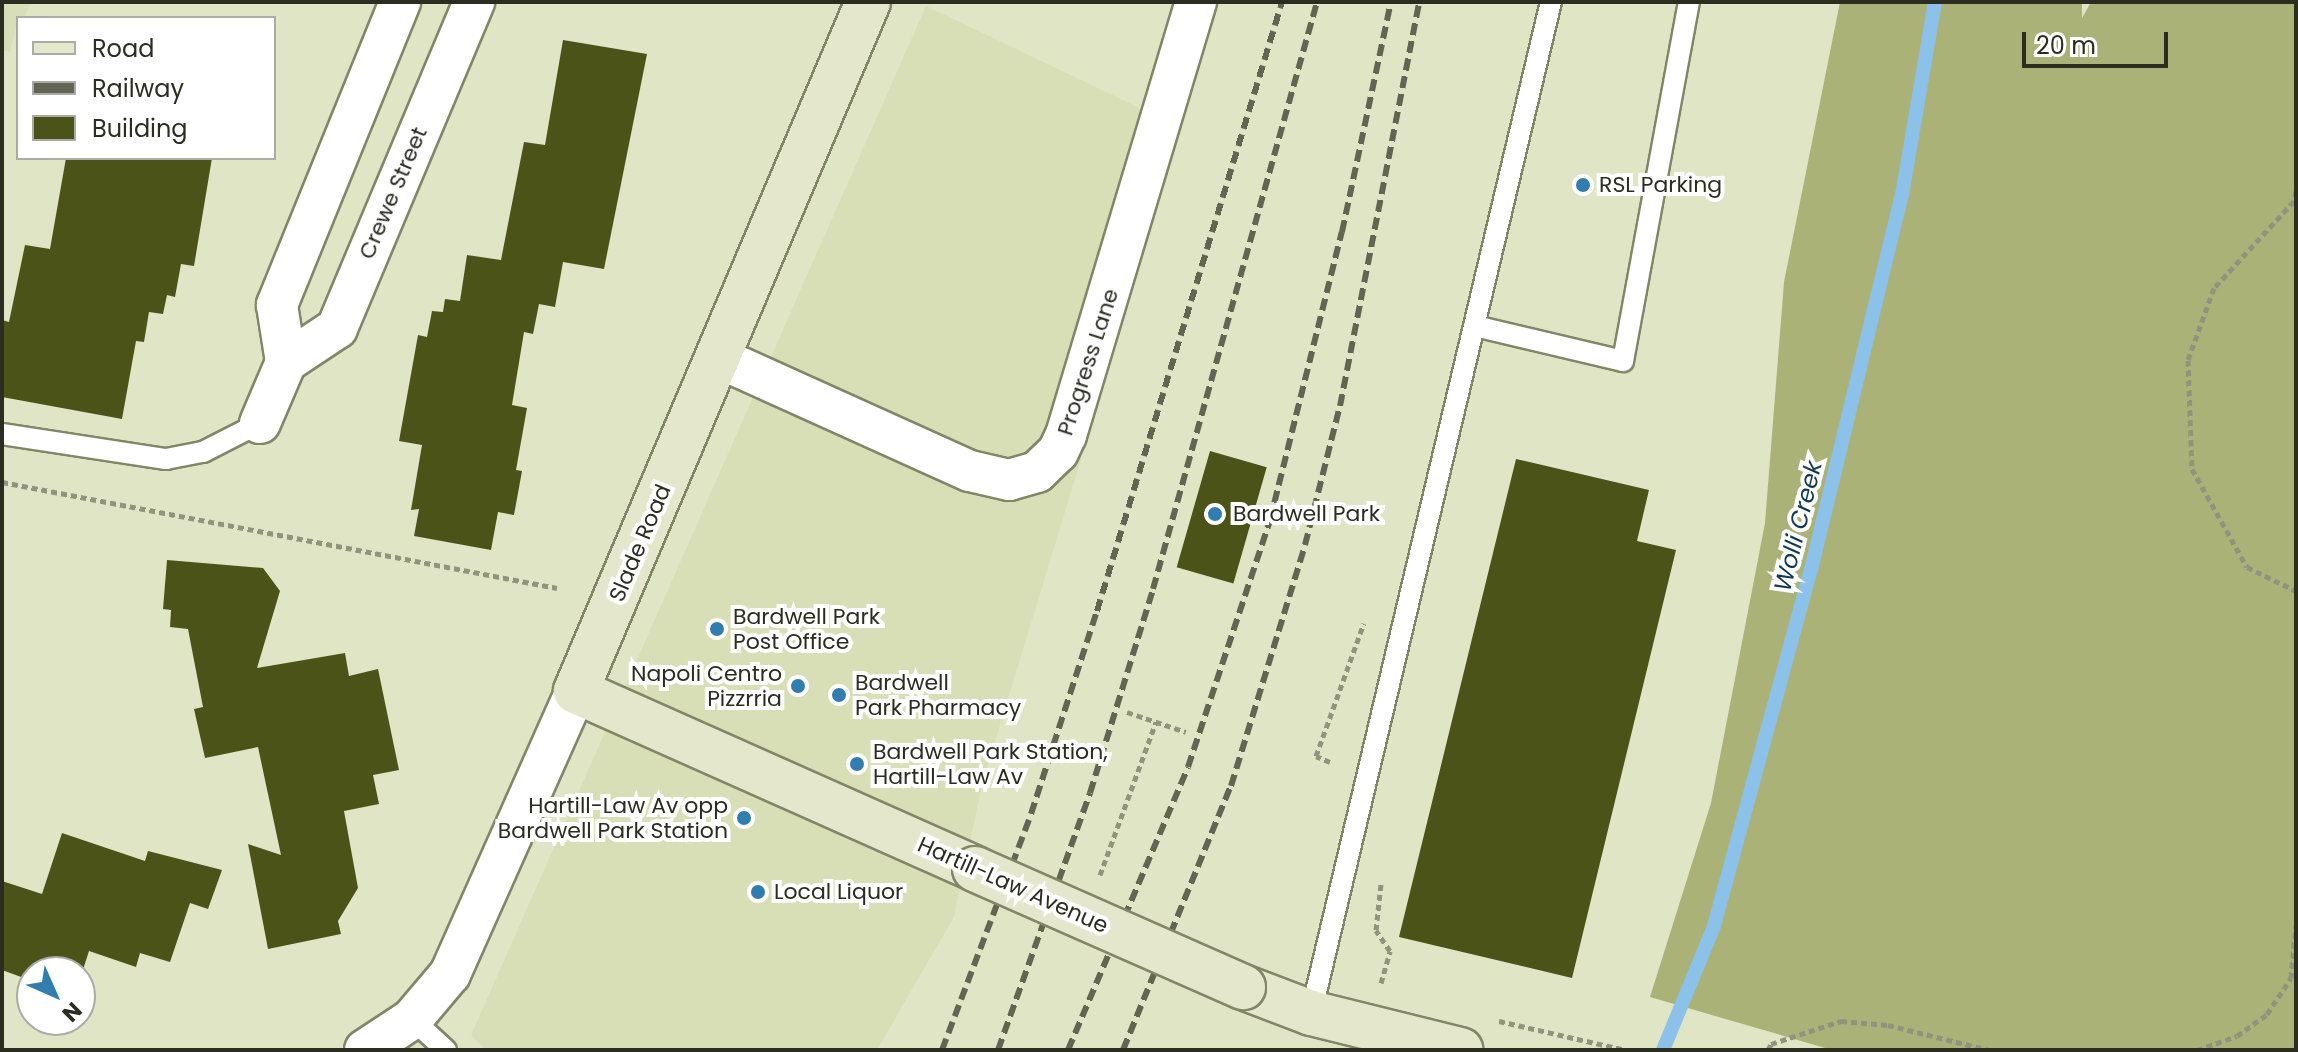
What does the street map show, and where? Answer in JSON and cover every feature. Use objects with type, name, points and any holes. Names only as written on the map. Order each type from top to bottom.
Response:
[{"type":"main road","name":"Slade Road","points":[[576,691],[868,2]]},
{"type":"main road","name":"Hartill-Law Avenue","points":[[576,691],[1243,987],[1396,1043],[1461,1050]]},
{"type":"street","points":[[260,423],[286,362],[277,305],[400,2]]},
{"type":"street","name":"Crewe Street","points":[[286,362],[337,328],[474,2]]},
{"type":"street","name":"Progress Lane","points":[[717,357],[970,471],[1009,480],[1037,472],[1058,452],[1066,435],[1196,2]]},
{"type":"street","name":"Slade Road","points":[[365,1050],[412,1019],[442,985],[464,948],[576,691]]},
{"type":"lane","points":[[1311,1013],[1551,2]]},
{"type":"lane","points":[[1475,326],[1623,361],[1689,2]]},
{"type":"lane","points":[[2,434],[166,459],[203,452],[260,423]]},
{"type":"lane","points":[[412,1019],[446,1050]]},
{"type":"path","points":[[2296,191],[2294,201],[2214,288],[2188,360],[2192,469],[2247,567],[2296,591]]},
{"type":"path","points":[[2,482],[557,588]]},
{"type":"path","points":[[1330,762],[1316,756],[1368,611]]},
{"type":"path","points":[[1127,712],[1186,732]]},
{"type":"path","points":[[1097,882],[1156,722]]},
{"type":"path","points":[[1370,981],[1382,983],[1390,951],[1376,930],[1382,869]]},
{"type":"path","points":[[2197,1050],[2237,1036],[2267,1014],[2291,978],[2296,925]]},
{"type":"path","points":[[1494,1020],[1626,1050]]},
{"type":"path","points":[[1768,1050],[1771,1044],[1841,1021],[1888,1025],[1989,1050]]},
{"type":"shaded area","points":[[2,2],[31,2],[25,16],[16,16],[10,52],[2,50]]},
{"type":"shaded area","points":[[1840,2],[2082,2],[2082,18],[2091,2],[2296,2],[2296,1050],[1832,1050],[1650,997],[1711,803],[1765,523],[1784,282]]},
{"type":"shaded area","points":[[926,6],[1182,128],[983,781],[954,917],[877,1050],[486,1050],[471,1035]]},
{"type":"building","points":[[563,40],[647,54],[604,269],[563,262],[555,307],[539,304],[533,334],[524,332],[512,405],[527,408],[516,470],[522,471],[514,515],[498,512],[491,550],[414,536],[419,509],[411,510],[422,445],[399,441],[418,335],[427,337],[432,311],[443,312],[445,299],[460,301],[467,255],[501,260],[524,142],[545,145]]},
{"type":"building","points":[[66,160],[212,160],[194,266],[181,264],[175,297],[167,295],[163,314],[149,312],[144,342],[136,341],[122,419],[2,397],[2,320],[9,322],[25,245],[50,249]]},
{"type":"building","name":"Bardwell Park","points":[[1210,451],[1267,467],[1233,584],[1177,567]]},
{"type":"building","points":[[1516,459],[1649,490],[1637,541],[1676,550],[1572,978],[1399,937]]},
{"type":"building","points":[[167,560],[263,568],[280,591],[257,668],[345,653],[349,676],[378,669],[399,770],[373,775],[379,804],[344,811],[358,888],[338,921],[341,934],[268,949],[248,844],[281,855],[258,747],[205,758],[194,709],[203,707],[188,629],[170,627],[171,610],[163,609]]},
{"type":"building","points":[[62,833],[145,861],[148,851],[222,870],[208,909],[190,903],[170,962],[140,953],[136,967],[89,951],[87,956],[16,956],[16,975],[2,970],[2,881],[42,894]]},
{"type":"waterway","name":"Wolli Creek","points":[[1663,1050],[1714,926],[1811,570],[1902,195],[1935,2]]},
{"type":"railway","points":[[942,1050],[1031,814],[1097,611],[1282,2]]},
{"type":"railway","points":[[998,1050],[1090,793],[1153,589],[1317,2]]},
{"type":"railway","points":[[1068,1050],[1188,767],[1270,520],[1342,232],[1391,2]]},
{"type":"railway","points":[[1123,1050],[1231,786],[1305,545],[1340,406],[1419,2]]},
{"type":"place","name":"RSL Parking","points":[[1583,185]]},
{"type":"place","name":"Bardwell Park","points":[[1215,514]]},
{"type":"place","name":"Bardwell Park Post Office","points":[[717,629]]},
{"type":"place","name":"Napoli Centro Pizzrria","points":[[798,686]]},
{"type":"place","name":"Bardwell Park Pharmacy","points":[[839,695]]},
{"type":"place","name":"Bardwell Park Station, Hartill-Law Av","points":[[857,764]]},
{"type":"place","name":"Hartill-Law Av opp Bardwell Park Station","points":[[744,818]]},
{"type":"place","name":"Local Liquor","points":[[758,892]]}]
